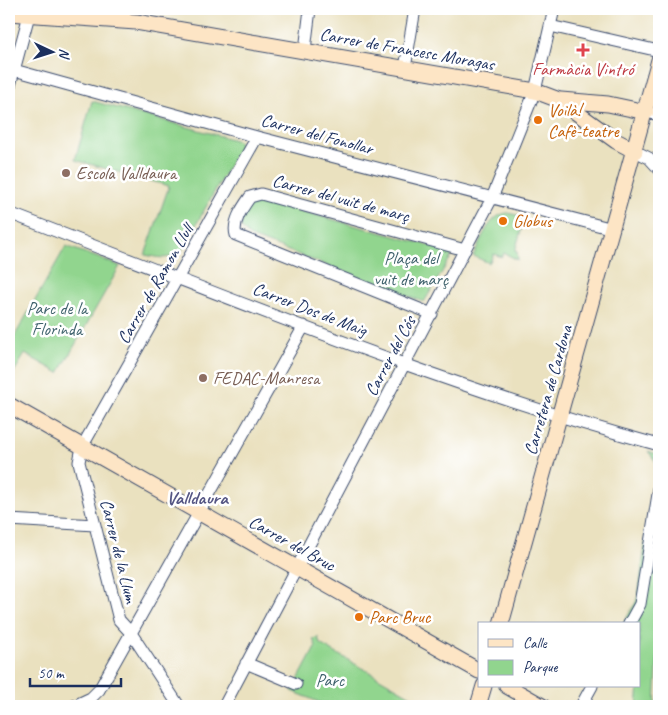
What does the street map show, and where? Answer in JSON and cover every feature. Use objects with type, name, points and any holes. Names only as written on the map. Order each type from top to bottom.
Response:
[{"type":"street","points":[[305,50],[310,9]]},
{"type":"street","points":[[404,68],[415,9]]},
{"type":"street","name":"Carrer del Cós","points":[[224,706],[406,365],[492,198],[535,90],[554,9]]},
{"type":"street","name":"Carrer de Francesc Moragas","points":[[9,13],[136,22],[535,90],[559,100],[616,141],[635,151]]},
{"type":"street","points":[[9,89],[29,15]]},
{"type":"street","points":[[550,26],[659,51]]},
{"type":"street","name":"Carretera de Cardona","points":[[502,622],[635,151],[652,114],[659,60]]},
{"type":"street","name":"Carrer del Fonollar","points":[[14,70],[257,137],[613,229]]},
{"type":"street","name":"Carrer de Francesc Moragas","points":[[559,100],[608,104],[652,114]]},
{"type":"street","name":"Carrer de Ramon Llull","points":[[82,447],[257,137]]},
{"type":"street","points":[[635,151],[649,158],[659,170]]},
{"type":"street","name":"Carrer del vuit de març","points":[[432,314],[236,235],[236,223],[243,207],[250,197],[261,194],[465,250]]},
{"type":"street","name":"Carrer Dos de Maig","points":[[9,213],[406,365],[560,418],[659,444]]},
{"type":"street","points":[[74,706],[91,698],[99,690],[304,326]]},
{"type":"street","name":"Carrer del Bruc","points":[[9,405],[478,670]]},
{"type":"street","name":"Carrer de la Llum","points":[[82,447],[79,462],[119,620],[131,633],[179,706]]},
{"type":"street","points":[[630,622],[640,604],[659,488]]},
{"type":"street","points":[[9,520],[95,525]]},
{"type":"street","points":[[246,664],[296,684]]},
{"type":"street","points":[[478,706],[483,688]]},
{"type":"street","points":[[510,688],[542,706]]},
{"type":"street","points":[[581,706],[591,688]]},
{"type":"green space","points":[[92,101],[239,141],[240,146],[182,250],[173,256],[165,258],[145,255],[169,186],[75,160]]},
{"type":"green space","name":"Plaça del vuit de març","points":[[256,200],[454,252],[424,302],[249,236],[241,227],[241,223],[245,212]]},
{"type":"green space","points":[[508,213],[525,217],[515,251],[517,252],[518,260],[504,253],[502,257],[494,254],[489,263],[473,256],[486,229],[496,218]]},
{"type":"green space","name":"Parc de la Florinda","points":[[66,246],[120,266],[59,373],[25,354],[11,377],[9,375],[9,346]]},
{"type":"green space","points":[[648,451],[659,455],[659,633],[655,706],[637,706],[640,688],[640,622],[624,622],[636,602],[639,590],[656,462]]},
{"type":"green space","name":"Parc","points":[[318,637],[320,644],[411,696],[404,706],[328,706],[292,691],[316,646],[313,639]]},
{"type":"place","name":"Farmàcia Vintró","points":[[583,50]]},
{"type":"place","name":"Voilà! Cafè-teatre","points":[[538,120]]},
{"type":"place","name":"Escola Valldaura","points":[[66,173]]},
{"type":"place","name":"Globus","points":[[503,221]]},
{"type":"place","name":"FEDAC-Manresa","points":[[203,378]]},
{"type":"place","name":"Parc Bruc","points":[[359,617]]},
{"type":"district","name":"Valldaura","points":[[197,497]]}]
